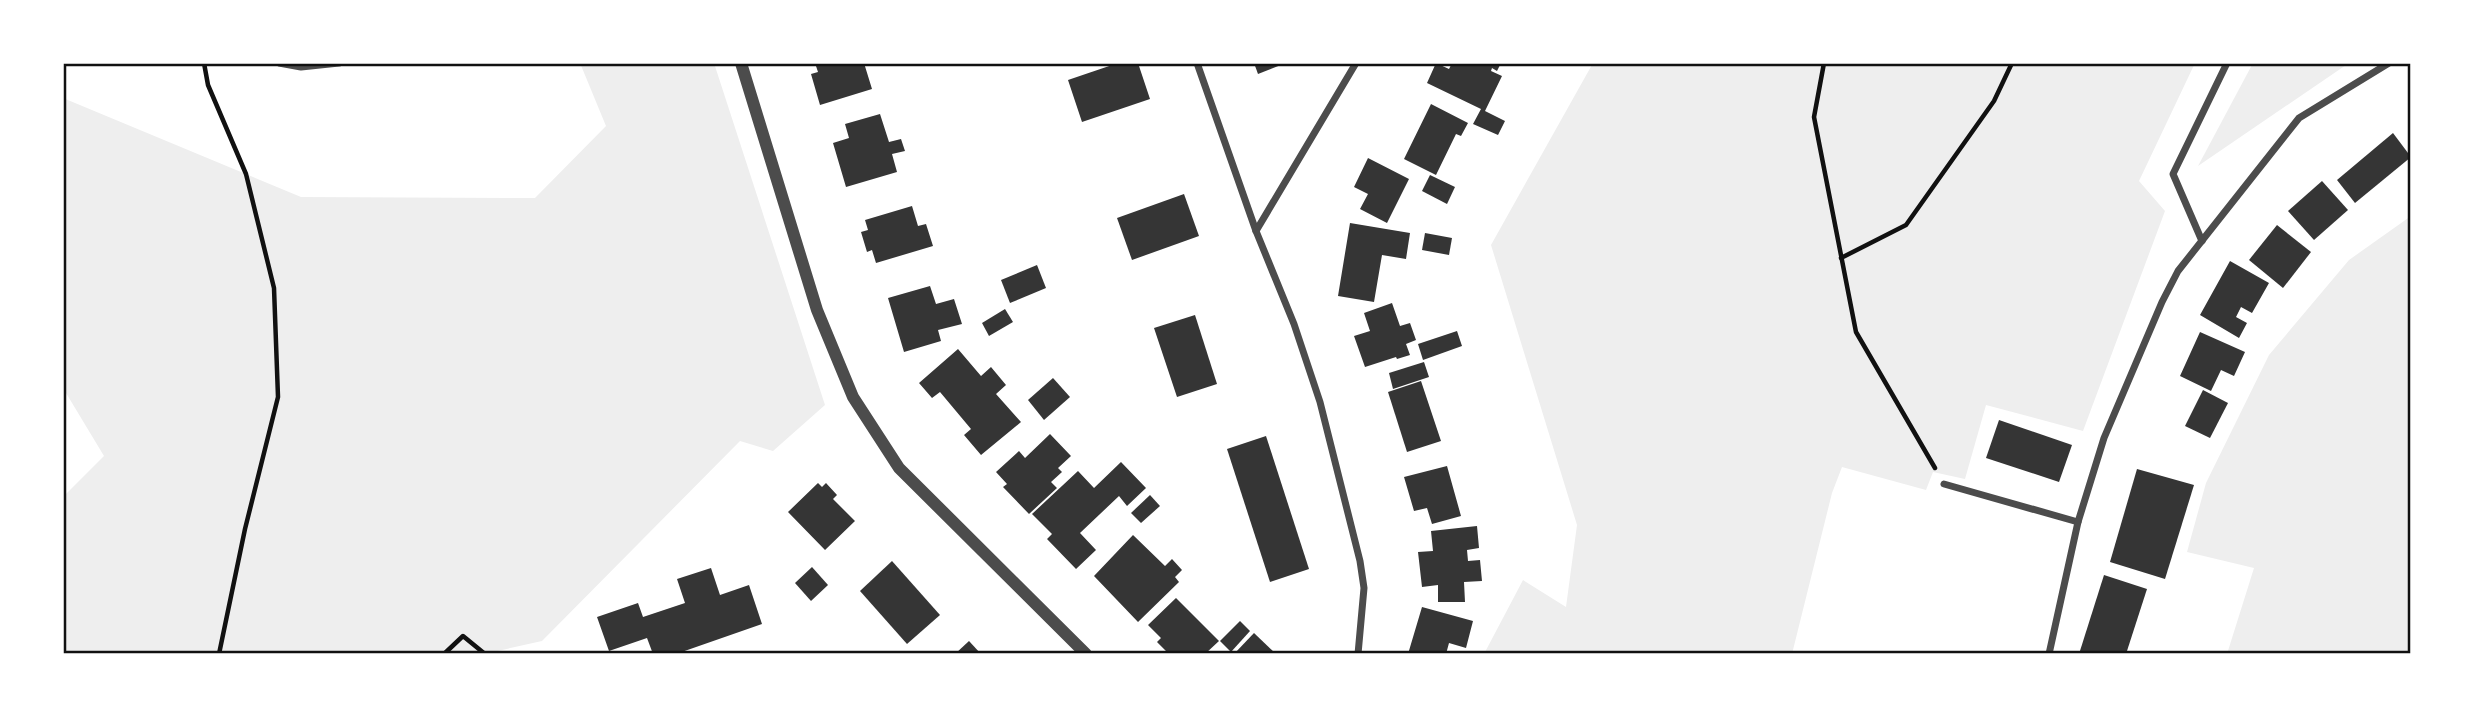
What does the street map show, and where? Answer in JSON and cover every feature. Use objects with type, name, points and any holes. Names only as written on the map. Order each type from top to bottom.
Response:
[{"type":"street","points":[[279,63],[301,67],[339,63]]},
{"type":"street","points":[[741,63],[817,310],[853,397],[899,468],[1086,654]]},
{"type":"street","points":[[1197,63],[1256,232],[1294,324],[1320,402],[1360,561],[1364,588],[1358,654]]},
{"type":"street","points":[[1256,232],[1356,63]]},
{"type":"street","points":[[2202,241],[2173,174],[2227,63]]},
{"type":"street","points":[[2049,654],[2078,522],[2104,438],[2178,271],[2299,118],[2389,63]]},
{"type":"street","points":[[1944,484],[2078,522]]},
{"type":"path","points":[[204,63],[208,85],[246,174],[274,288],[278,397],[219,654]]},
{"type":"path","points":[[1824,63],[1814,117],[1856,332],[1944,484]]},
{"type":"path","points":[[1841,258],[1906,225],[1994,101],[2012,63]]},
{"type":"path","points":[[444,654],[463,636],[485,654]]},
{"type":"shaded area","points":[[580,63],[714,63],[825,405],[773,451],[740,441],[542,641],[484,654],[63,654],[63,497],[104,456],[63,388],[63,98],[301,197],[535,198],[606,126]]},
{"type":"shaded area","points":[[1593,63],[2195,63],[2139,181],[2165,211],[2083,431],[1986,405],[1965,479],[1933,472],[1926,490],[1842,467],[1832,493],[1792,654],[1484,654],[1523,580],[1566,607],[1577,525],[1491,245]]},
{"type":"shaded area","points":[[2253,63],[2349,63],[2198,166]]},
{"type":"shaded area","points":[[2411,216],[2411,654],[2227,654],[2254,568],[2187,552],[2206,483],[2269,355],[2349,260]]},
{"type":"building","points":[[815,63],[864,63],[872,89],[820,105],[811,74],[818,72]]},
{"type":"building","points":[[1118,63],[1138,63],[1150,99],[1082,122],[1068,80]]},
{"type":"building","points":[[1254,63],[1286,63],[1258,74]]},
{"type":"building","points":[[1436,63],[1449,69],[1452,63],[1501,63],[1497,71],[1492,68],[1491,71],[1502,76],[1485,111],[1505,121],[1498,135],[1473,124],[1481,109],[1427,83]]},
{"type":"building","points":[[1431,104],[1468,123],[1461,136],[1456,134],[1436,175],[1404,159]]},
{"type":"building","points":[[880,114],[889,142],[901,139],[905,151],[892,154],[897,172],[846,187],[833,143],[849,138],[845,124]]},
{"type":"building","points":[[2393,133],[2411,157],[2355,203],[2337,180]]},
{"type":"building","points":[[1368,158],[1409,179],[1387,223],[1360,209],[1368,194],[1354,187]]},
{"type":"building","points":[[1430,175],[1455,187],[1447,204],[1422,191]]},
{"type":"building","points":[[2322,181],[2348,210],[2314,240],[2288,211]]},
{"type":"building","points":[[1184,194],[1199,236],[1132,260],[1117,218]]},
{"type":"building","points":[[912,206],[918,226],[926,224],[933,246],[876,263],[872,250],[867,252],[861,232],[868,230],[865,220]]},
{"type":"building","points":[[1350,223],[1410,233],[1406,259],[1382,255],[1374,302],[1338,296]]},
{"type":"building","points":[[2277,225],[2311,252],[2283,288],[2249,260]]},
{"type":"building","points":[[1425,233],[1452,238],[1449,255],[1422,250]]},
{"type":"building","points":[[2230,261],[2269,283],[2252,313],[2241,307],[2236,317],[2247,323],[2239,338],[2200,315]]},
{"type":"building","points":[[1037,265],[1046,288],[1010,303],[1001,280]]},
{"type":"building","points":[[930,286],[936,304],[954,299],[962,324],[938,330],[941,341],[904,352],[888,298]]},
{"type":"building","points":[[1392,303],[1400,326],[1410,323],[1416,340],[1406,344],[1410,355],[1365,367],[1354,336],[1370,331],[1364,313]]},
{"type":"building","points":[[1005,309],[1013,322],[989,336],[982,323]]},
{"type":"building","points":[[1195,315],[1217,384],[1177,397],[1154,328]]},
{"type":"building","points":[[1457,331],[1462,346],[1423,360],[1418,344]]},
{"type":"building","points":[[2200,332],[2245,352],[2234,376],[2221,370],[2211,391],[2180,376]]},
{"type":"building","points":[[958,349],[981,376],[991,367],[1006,385],[996,394],[1021,422],[981,455],[964,435],[971,429],[940,392],[932,398],[919,383]]},
{"type":"building","points":[[1424,362],[1429,377],[1393,389],[1389,373]]},
{"type":"building","points":[[1053,378],[1070,397],[1044,420],[1028,400]]},
{"type":"building","points":[[1421,381],[1441,441],[1407,452],[1388,392]]},
{"type":"building","points":[[2203,390],[2228,403],[2210,438],[2185,426]]},
{"type":"building","points":[[1999,420],[2072,445],[2059,482],[1986,458]]},
{"type":"building","points":[[1050,434],[1071,456],[1058,468],[1062,472],[1051,482],[1057,488],[1029,514],[1003,487],[1007,484],[996,472],[1019,451],[1025,458]]},
{"type":"building","points":[[1266,436],[1309,569],[1270,582],[1227,449]]},
{"type":"building","points":[[1121,462],[1146,488],[1127,506],[1119,496],[1080,533],[1096,550],[1076,569],[1047,539],[1052,534],[1032,514],[1078,471],[1094,488]]},
{"type":"building","points":[[1447,466],[1461,516],[1432,524],[1427,508],[1414,511],[1404,477]]},
{"type":"building","points":[[2137,469],[2194,485],[2165,579],[2110,562]]},
{"type":"building","points":[[818,483],[822,487],[826,483],[837,495],[833,499],[855,521],[825,550],[788,512]]},
{"type":"building","points":[[1150,495],[1160,506],[1141,523],[1131,513]]},
{"type":"building","points":[[1477,526],[1479,548],[1467,550],[1468,561],[1480,560],[1482,581],[1464,582],[1465,602],[1438,602],[1438,585],[1422,587],[1418,552],[1433,551],[1431,531]]},
{"type":"building","points":[[1133,535],[1165,566],[1172,559],[1182,570],[1175,577],[1179,582],[1138,622],[1094,576]]},
{"type":"building","points":[[892,561],[940,615],[907,644],[860,591]]},
{"type":"building","points":[[812,567],[828,585],[811,601],[795,583]]},
{"type":"building","points":[[711,568],[720,595],[749,585],[762,624],[676,654],[653,654],[647,638],[609,651],[597,617],[638,603],[643,617],[685,603],[677,579]]},
{"type":"building","points":[[2104,575],[2147,589],[2126,654],[2079,654]]},
{"type":"building","points":[[1176,598],[1219,641],[1205,654],[1169,654],[1157,642],[1161,638],[1148,625]]},
{"type":"building","points":[[1422,607],[1473,621],[1466,648],[1449,643],[1446,654],[1408,654]]},
{"type":"building","points":[[1240,621],[1250,631],[1231,652],[1220,641]]},
{"type":"building","points":[[1254,633],[1276,654],[1234,654]]},
{"type":"building","points":[[969,641],[981,654],[955,654]]}]
